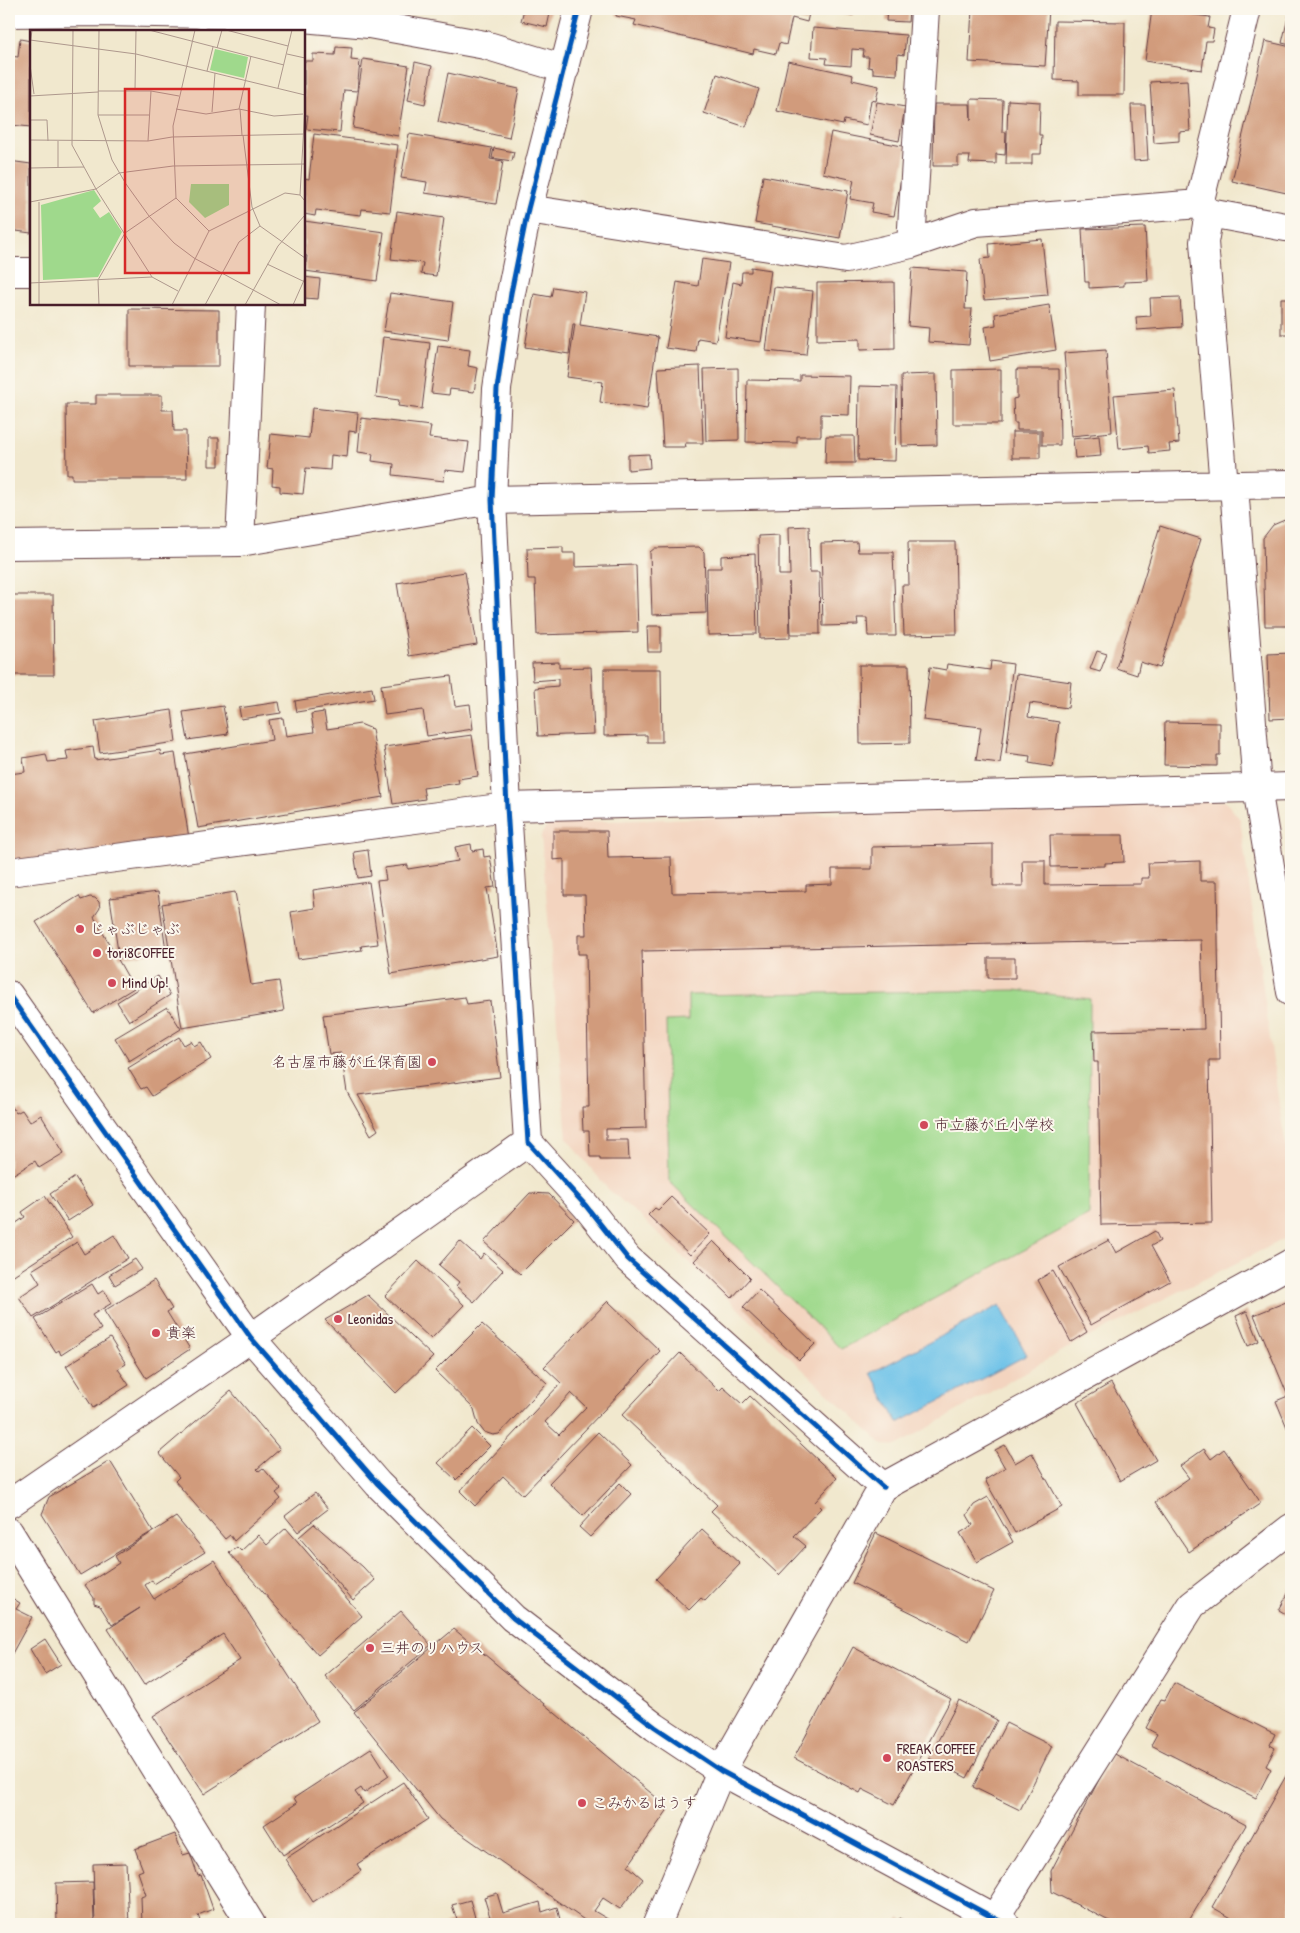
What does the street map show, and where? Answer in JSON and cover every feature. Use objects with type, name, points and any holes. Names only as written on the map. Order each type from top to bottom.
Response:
[{"type":"street","points":[[579,9],[528,209],[511,293],[497,389],[492,500],[506,807],[528,1142],[586,1206],[628,1259],[883,1487]]},
{"type":"street","points":[[911,244],[925,9]]},
{"type":"street","points":[[1248,9],[1204,208],[1204,242],[1257,788],[1291,992]]},
{"type":"street","points":[[9,13],[103,10],[269,23],[369,24],[486,45],[565,69]]},
{"type":"street","points":[[528,209],[846,259],[911,244],[976,222],[1204,208],[1291,228]]},
{"type":"street","points":[[9,272],[30,272]]},
{"type":"street","points":[[240,542],[251,305]]},
{"type":"street","points":[[9,545],[240,542],[492,500],[1291,484]]},
{"type":"street","points":[[9,872],[506,807],[1291,787]]},
{"type":"street","points":[[9,995],[251,1338],[378,1484],[513,1618],[655,1727],[721,1771],[996,1922],[1192,1605],[1291,1528]]},
{"type":"street","points":[[9,1504],[251,1338],[528,1142]]},
{"type":"street","points":[[657,1924],[721,1771],[883,1487],[1291,1263]]},
{"type":"street","points":[[9,1532],[251,1924]]},
{"type":"shaded area","name":"市立藤が丘小学校","points":[[1225,801],[1240,819],[1280,1112],[1291,1173],[1291,1232],[1288,1237],[1071,1346],[896,1446],[883,1445],[643,1219],[608,1189],[567,1139],[541,835],[549,823]]},
{"type":"green space","points":[[1015,990],[1090,999],[1089,1215],[841,1349],[669,1181],[666,1021],[688,1020],[688,995]]},
{"type":"water","points":[[1000,1305],[1027,1355],[898,1423],[871,1373]]},
{"type":"building","points":[[524,9],[551,9],[547,27],[521,21]]},
{"type":"building","points":[[617,9],[810,9],[807,22],[792,18],[786,45],[779,43],[776,54],[754,49],[753,54],[634,25],[636,20],[616,16]]},
{"type":"building","points":[[828,9],[853,9],[853,15],[828,13]]},
{"type":"building","points":[[887,9],[909,9],[908,22],[886,21]]},
{"type":"building","points":[[972,9],[1049,9],[1045,66],[969,62]]},
{"type":"building","points":[[1152,9],[1210,17],[1208,28],[1214,29],[1212,41],[1206,41],[1202,70],[1145,61]]},
{"type":"building","points":[[1291,9],[1291,45],[1282,43]]},
{"type":"building","points":[[1055,21],[1125,22],[1124,95],[1079,95],[1079,81],[1054,80]]},
{"type":"building","points":[[813,28],[906,35],[904,55],[898,54],[897,75],[873,73],[873,68],[868,67],[869,57],[863,57],[864,50],[852,49],[851,66],[826,64],[827,58],[811,57]]},
{"type":"building","points":[[20,39],[30,41],[30,127],[11,125],[12,117],[9,117],[9,56],[18,57]]},
{"type":"building","points":[[1265,41],[1291,47],[1291,194],[1232,181]]},
{"type":"building","points":[[336,47],[352,48],[351,60],[360,61],[357,91],[344,90],[340,132],[306,129],[308,115],[305,115],[305,61],[313,61],[313,54],[335,55]]},
{"type":"building","points":[[363,59],[409,66],[398,136],[353,128]]},
{"type":"building","points":[[788,61],[853,75],[852,80],[879,86],[876,101],[871,100],[867,125],[844,120],[843,125],[777,111]]},
{"type":"building","points":[[415,62],[432,66],[425,104],[408,100]]},
{"type":"building","points":[[448,73],[519,89],[509,138],[438,122]]},
{"type":"building","points":[[717,74],[759,89],[746,127],[704,113]]},
{"type":"building","points":[[1187,80],[1190,131],[1179,132],[1179,141],[1154,143],[1150,82]]},
{"type":"building","points":[[971,99],[1003,100],[1002,132],[1006,132],[1005,155],[996,154],[996,164],[969,163],[970,156],[958,156],[958,166],[933,166],[934,104],[970,104],[971,120]]},
{"type":"building","points":[[1008,100],[1040,102],[1039,135],[1042,135],[1041,154],[1032,154],[1032,164],[1006,164]]},
{"type":"building","points":[[877,102],[905,107],[899,141],[870,135]]},
{"type":"building","points":[[1131,105],[1145,105],[1148,160],[1134,161]]},
{"type":"building","points":[[831,132],[907,147],[894,216],[871,212],[873,203],[850,199],[854,180],[823,173]]},
{"type":"building","points":[[314,134],[398,145],[390,212],[362,209],[361,215],[316,210],[315,216],[305,214],[305,178],[309,179]]},
{"type":"building","points":[[409,134],[492,148],[490,159],[503,161],[496,204],[425,193],[427,182],[401,178]]},
{"type":"building","points":[[494,148],[514,152],[512,161],[492,158]]},
{"type":"building","points":[[9,161],[30,164],[30,233],[9,230]]},
{"type":"building","points":[[763,176],[848,191],[840,238],[755,223]]},
{"type":"building","points":[[397,211],[444,218],[436,276],[421,274],[423,263],[391,259]]},
{"type":"building","points":[[305,221],[384,232],[377,281],[305,271],[307,256],[305,255]]},
{"type":"building","points":[[1145,227],[1148,281],[1124,282],[1124,286],[1089,288],[1089,282],[1085,282],[1082,229]]},
{"type":"building","points":[[1042,239],[1048,295],[984,300],[980,259],[990,258],[989,244]]},
{"type":"building","points":[[702,259],[729,263],[716,341],[698,338],[696,352],[666,348],[677,282],[698,286]]},
{"type":"building","points":[[751,267],[771,270],[761,342],[725,337],[733,282],[741,284],[742,272],[751,272]]},
{"type":"building","points":[[912,268],[967,272],[965,309],[972,309],[969,345],[928,342],[929,328],[908,326]]},
{"type":"building","points":[[305,277],[320,279],[318,299],[305,298]]},
{"type":"building","points":[[894,282],[895,349],[860,350],[860,339],[817,340],[817,283]]},
{"type":"building","points":[[553,287],[585,292],[580,325],[658,337],[647,409],[600,402],[603,382],[567,377],[575,324],[573,324],[569,354],[525,347],[534,294],[551,297]]},
{"type":"building","points":[[774,287],[813,291],[806,355],[766,351]]},
{"type":"building","points":[[390,293],[453,302],[448,340],[384,331]]},
{"type":"building","points":[[1180,297],[1182,327],[1137,330],[1136,317],[1151,316],[1150,298]]},
{"type":"building","points":[[1281,298],[1291,298],[1291,334],[1281,334]]},
{"type":"building","points":[[1049,305],[1056,350],[990,361],[985,327],[996,325],[995,314]]},
{"type":"building","points":[[129,309],[219,310],[219,366],[129,366]]},
{"type":"building","points":[[383,337],[430,343],[422,409],[398,406],[399,400],[376,397]]},
{"type":"building","points":[[438,346],[470,350],[468,366],[478,368],[474,392],[450,389],[449,395],[431,393]]},
{"type":"building","points":[[1106,350],[1112,432],[1071,436],[1064,353]]},
{"type":"building","points":[[700,366],[703,443],[685,443],[686,447],[663,447],[658,368]]},
{"type":"building","points":[[738,368],[739,440],[706,441],[704,369]]},
{"type":"building","points":[[1001,369],[1001,424],[953,424],[953,370]]},
{"type":"building","points":[[1017,369],[1059,369],[1060,445],[1042,445],[1042,430],[1017,430],[1017,423],[1014,423],[1013,399],[1017,398]]},
{"type":"building","points":[[936,374],[937,445],[902,446],[901,375]]},
{"type":"building","points":[[800,375],[850,376],[849,415],[821,414],[821,436],[797,436],[797,443],[746,442],[747,380],[800,381]]},
{"type":"building","points":[[859,386],[897,387],[895,461],[858,460]]},
{"type":"building","points":[[1175,390],[1179,443],[1169,444],[1170,451],[1149,453],[1148,446],[1119,449],[1114,395]]},
{"type":"building","points":[[96,395],[162,395],[162,410],[173,410],[174,431],[186,431],[187,479],[72,479],[72,474],[67,474],[66,404],[96,404]]},
{"type":"building","points":[[312,408],[358,413],[356,432],[349,431],[347,457],[331,455],[330,470],[306,468],[303,494],[280,492],[280,486],[272,485],[273,469],[267,468],[271,434],[309,438]]},
{"type":"building","points":[[361,418],[431,426],[429,438],[469,442],[465,472],[445,470],[444,481],[393,475],[394,464],[372,461],[373,454],[358,452]]},
{"type":"building","points":[[1012,432],[1040,432],[1040,458],[1012,458]]},
{"type":"building","points":[[826,436],[854,436],[855,463],[825,463]]},
{"type":"building","points":[[1099,436],[1101,456],[1075,458],[1073,439]]},
{"type":"building","points":[[209,438],[219,438],[219,466],[209,466]]},
{"type":"building","points":[[649,454],[650,468],[628,470],[628,455]]},
{"type":"building","points":[[1291,519],[1291,626],[1265,626],[1263,538],[1273,525]]},
{"type":"building","points":[[809,526],[810,572],[819,572],[820,634],[791,634],[789,582],[790,638],[760,639],[758,536],[779,535],[779,575],[790,575],[789,527]]},
{"type":"building","points":[[1160,526],[1201,539],[1160,668],[1140,662],[1137,675],[1116,668]]},
{"type":"building","points":[[857,542],[858,552],[893,552],[896,636],[868,636],[867,618],[857,618],[858,625],[823,626],[821,543]]},
{"type":"building","points":[[908,542],[955,542],[957,634],[904,635],[902,585],[909,585]]},
{"type":"building","points":[[563,547],[563,553],[575,553],[575,567],[636,565],[638,632],[537,635],[535,579],[528,579],[527,548]]},
{"type":"building","points":[[699,547],[704,552],[706,613],[652,615],[650,552],[655,548]]},
{"type":"building","points":[[755,554],[757,634],[708,635],[707,568],[721,568],[721,556]]},
{"type":"building","points":[[465,572],[477,645],[409,656],[397,583]]},
{"type":"building","points":[[9,595],[53,595],[54,675],[9,675]]},
{"type":"building","points":[[647,626],[661,626],[661,652],[648,652]]},
{"type":"building","points":[[1097,651],[1107,654],[1100,672],[1090,669]]},
{"type":"building","points":[[1291,653],[1291,718],[1270,719],[1268,654]]},
{"type":"building","points":[[991,661],[1013,664],[1000,763],[976,760],[981,727],[923,720],[930,667],[946,670],[947,664],[990,670]]},
{"type":"building","points":[[559,662],[559,668],[591,667],[594,734],[538,736],[535,688],[558,686],[558,679],[533,681],[532,663]]},
{"type":"building","points":[[859,665],[909,665],[910,743],[860,744]]},
{"type":"building","points":[[604,669],[661,669],[662,742],[647,742],[647,735],[604,736]]},
{"type":"building","points":[[1016,674],[1071,682],[1068,708],[1030,703],[1028,717],[1059,722],[1053,767],[1029,763],[1030,756],[1006,753]]},
{"type":"building","points":[[451,676],[455,706],[470,704],[473,729],[427,736],[423,710],[385,715],[381,685]]},
{"type":"building","points":[[372,688],[374,699],[297,712],[295,701]]},
{"type":"building","points":[[279,702],[281,713],[241,719],[239,708]]},
{"type":"building","points":[[223,706],[228,734],[188,740],[183,712]]},
{"type":"building","points":[[172,710],[176,742],[100,753],[95,721]]},
{"type":"building","points":[[324,712],[327,729],[360,724],[372,729],[383,797],[198,828],[185,754],[272,740],[269,720],[283,718],[286,736],[314,732],[311,714]]},
{"type":"building","points":[[1165,722],[1220,723],[1220,755],[1217,755],[1217,766],[1164,765]]},
{"type":"building","points":[[472,735],[478,776],[458,779],[459,783],[423,788],[425,799],[393,804],[384,747]]},
{"type":"building","points":[[93,747],[95,760],[160,750],[161,755],[175,753],[189,838],[9,867],[9,774],[25,772],[23,758],[46,754],[48,762],[68,760],[66,751]]},
{"type":"building","points":[[1289,809],[1291,809],[1291,847],[1290,847]]},
{"type":"building","points":[[553,831],[607,831],[608,858],[671,857],[672,893],[806,891],[806,885],[832,884],[832,869],[872,869],[872,847],[993,844],[993,886],[1023,886],[1022,860],[1045,860],[1045,885],[1141,884],[1141,878],[1149,878],[1148,863],[1200,861],[1200,881],[1217,881],[1220,1060],[1209,1060],[1212,1223],[1101,1225],[1098,1062],[1094,1062],[1093,1031],[1204,1029],[1201,940],[642,951],[646,1128],[606,1129],[606,1140],[628,1140],[629,1160],[600,1160],[600,1157],[590,1157],[589,1131],[583,1131],[582,1107],[589,1107],[586,954],[578,954],[578,935],[586,935],[585,895],[564,895],[564,859],[553,860]]},
{"type":"building","points":[[1050,835],[1123,835],[1124,862],[1105,863],[1105,866],[1051,867]]},
{"type":"building","points":[[471,844],[472,851],[483,849],[484,857],[490,856],[495,887],[487,888],[498,956],[391,974],[377,881],[386,880],[384,868],[408,865],[408,869],[458,861],[455,847]]},
{"type":"building","points":[[368,850],[371,876],[358,878],[354,852]]},
{"type":"building","points":[[369,882],[378,944],[361,946],[362,950],[298,959],[291,912],[315,908],[313,890]]},
{"type":"building","points":[[158,892],[166,951],[119,958],[110,898]]},
{"type":"building","points":[[235,892],[251,985],[279,981],[284,1011],[182,1028],[162,904]]},
{"type":"building","points":[[79,896],[81,900],[90,897],[95,898],[99,902],[100,908],[94,917],[134,988],[93,1013],[36,922]]},
{"type":"building","points":[[988,958],[1015,958],[1015,978],[988,978]]},
{"type":"building","points":[[158,976],[170,995],[129,1021],[117,1002]]},
{"type":"building","points":[[465,997],[467,1004],[490,1001],[500,1077],[358,1095],[378,1130],[371,1135],[347,1092],[341,1053],[329,1054],[323,1015]]},
{"type":"building","points":[[167,1007],[181,1029],[129,1061],[115,1038]]},
{"type":"building","points":[[179,1037],[184,1045],[191,1041],[194,1046],[201,1042],[211,1059],[152,1096],[146,1087],[141,1089],[128,1068]]},
{"type":"building","points":[[9,1102],[16,1113],[22,1110],[30,1122],[41,1115],[64,1153],[39,1168],[35,1161],[9,1177]]},
{"type":"building","points":[[75,1177],[93,1205],[68,1221],[50,1194]]},
{"type":"building","points":[[530,1193],[549,1194],[574,1220],[520,1274],[484,1242]]},
{"type":"building","points":[[45,1196],[72,1237],[9,1278],[9,1228],[25,1217],[22,1212]]},
{"type":"building","points":[[671,1197],[710,1234],[690,1255],[648,1215],[655,1208],[658,1210]]},
{"type":"building","points":[[1155,1231],[1160,1241],[1151,1246],[1170,1281],[1091,1325],[1059,1267],[1109,1240],[1116,1253]]},
{"type":"building","points":[[114,1235],[128,1258],[33,1318],[19,1297],[40,1283],[32,1270],[77,1242],[84,1254]]},
{"type":"building","points":[[460,1241],[480,1259],[484,1253],[503,1270],[474,1302],[456,1286],[459,1282],[439,1265]]},
{"type":"building","points":[[713,1241],[750,1278],[732,1298],[694,1261]]},
{"type":"building","points":[[135,1259],[142,1269],[115,1285],[109,1275]]},
{"type":"building","points":[[418,1261],[464,1305],[431,1339],[385,1296]]},
{"type":"building","points":[[1053,1271],[1087,1332],[1071,1342],[1038,1280]]},
{"type":"building","points":[[154,1280],[172,1309],[167,1312],[190,1349],[146,1378],[104,1311]]},
{"type":"building","points":[[92,1284],[98,1294],[104,1290],[112,1303],[92,1315],[101,1329],[61,1355],[59,1350],[56,1352],[35,1319]]},
{"type":"building","points":[[759,1290],[815,1344],[799,1360],[743,1307]]},
{"type":"building","points":[[368,1295],[433,1357],[396,1393],[325,1320]]},
{"type":"building","points":[[1291,1300],[1291,1437],[1276,1401],[1288,1396],[1254,1315]]},
{"type":"building","points":[[608,1301],[660,1351],[523,1495],[503,1476],[475,1506],[460,1491],[561,1383],[544,1367]],"holes":[[[571,1393],[586,1407],[559,1435],[545,1422]]]},
{"type":"building","points":[[1247,1311],[1259,1341],[1248,1346],[1236,1316]]},
{"type":"building","points":[[482,1324],[547,1383],[499,1434],[493,1435],[484,1432],[478,1424],[474,1409],[435,1371]]},
{"type":"building","points":[[110,1338],[126,1364],[118,1369],[129,1385],[93,1408],[66,1366]]},
{"type":"building","points":[[680,1353],[719,1391],[723,1387],[742,1404],[750,1396],[837,1478],[815,1502],[821,1508],[794,1536],[806,1546],[779,1575],[711,1511],[717,1505],[622,1415]]},
{"type":"building","points":[[1111,1383],[1156,1460],[1120,1481],[1077,1403]]},
{"type":"building","points":[[231,1391],[280,1449],[257,1469],[259,1471],[263,1468],[281,1489],[276,1493],[281,1499],[234,1541],[230,1535],[225,1539],[175,1481],[179,1477],[159,1453]]},
{"type":"building","points":[[472,1428],[490,1446],[456,1480],[438,1463]]},
{"type":"building","points":[[598,1432],[632,1465],[583,1516],[549,1483]]},
{"type":"building","points":[[1005,1445],[1015,1463],[1032,1453],[1062,1507],[1015,1533],[985,1480],[1005,1468],[995,1450]]},
{"type":"building","points":[[1204,1449],[1211,1459],[1224,1449],[1261,1503],[1189,1552],[1155,1502],[1189,1478],[1180,1466]]},
{"type":"building","points":[[110,1461],[153,1531],[80,1575],[42,1514],[49,1497]]},
{"type":"building","points":[[620,1483],[631,1494],[590,1537],[579,1527]]},
{"type":"building","points":[[315,1493],[328,1509],[298,1532],[285,1516]]},
{"type":"building","points":[[988,1497],[1013,1542],[977,1562],[960,1533],[973,1525],[967,1515],[974,1505]]},
{"type":"building","points":[[176,1517],[205,1552],[154,1584],[152,1580],[145,1585],[154,1599],[214,1560],[318,1721],[204,1794],[153,1716],[240,1660],[223,1634],[144,1685],[108,1629],[140,1608],[112,1625],[100,1606],[94,1604],[94,1598],[85,1585],[119,1563],[115,1556]]},
{"type":"building","points":[[314,1524],[375,1580],[353,1600],[299,1537]]},
{"type":"building","points":[[286,1528],[362,1616],[318,1655],[229,1553],[237,1547],[241,1551],[258,1535],[267,1545]]},
{"type":"building","points":[[702,1529],[740,1564],[705,1601],[701,1598],[689,1610],[656,1579]]},
{"type":"building","points":[[876,1533],[994,1591],[969,1641],[852,1583]]},
{"type":"building","points":[[1291,1588],[1291,1617],[1279,1610]]},
{"type":"building","points":[[9,1596],[20,1603],[16,1609],[32,1617],[9,1659]]},
{"type":"building","points":[[401,1611],[431,1645],[354,1710],[325,1676]]},
{"type":"building","points":[[454,1629],[669,1808],[628,1866],[643,1879],[620,1909],[603,1898],[594,1911],[616,1924],[590,1924],[440,1819],[354,1712]]},
{"type":"building","points":[[45,1639],[61,1664],[45,1674],[30,1649]]},
{"type":"building","points":[[853,1647],[951,1699],[894,1805],[862,1789],[860,1793],[794,1758]]},
{"type":"building","points":[[1174,1683],[1275,1734],[1270,1745],[1275,1748],[1266,1766],[1271,1769],[1256,1798],[1151,1745],[1157,1734],[1146,1728],[1161,1699],[1165,1700]]},
{"type":"building","points":[[959,1700],[997,1720],[967,1778],[929,1758]]},
{"type":"building","points":[[1006,1723],[1052,1746],[1020,1810],[973,1787]]},
{"type":"building","points":[[371,1748],[389,1776],[364,1793],[361,1788],[355,1792],[363,1803],[283,1855],[264,1825],[297,1803],[294,1798]]},
{"type":"building","points":[[1113,1753],[1246,1825],[1187,1924],[1115,1924],[1052,1892],[1051,1871]]},
{"type":"building","points":[[1291,1767],[1291,1924],[1242,1924],[1212,1907]]},
{"type":"building","points":[[403,1782],[428,1819],[357,1864],[361,1871],[313,1902],[285,1859]]},
{"type":"building","points":[[175,1834],[183,1855],[190,1853],[198,1876],[201,1875],[213,1909],[198,1915],[201,1924],[142,1924],[141,1897],[146,1895],[138,1872],[143,1870],[135,1849]]},
{"type":"building","points":[[126,1863],[129,1924],[95,1924],[93,1864]]},
{"type":"building","points":[[93,1882],[94,1924],[57,1924],[56,1883]]},
{"type":"building","points":[[497,1893],[503,1913],[540,1902],[542,1912],[557,1907],[561,1924],[444,1924],[457,1920],[452,1905],[470,1900],[476,1921],[490,1917],[484,1897]]},
{"type":"building","points":[[900,1918],[911,1924],[896,1924]]},
{"type":"cycle path","points":[[579,9],[528,209],[511,293],[497,389],[492,500],[507,807],[528,1142],[586,1206],[628,1259],[883,1487]]},
{"type":"cycle path","points":[[9,995],[251,1338],[378,1484],[513,1618],[655,1727],[721,1771],[1005,1924]]},
{"type":"place","name":"じゃぶじゃぶ","points":[[80,929]]},
{"type":"place","name":"tori8COFFEE","points":[[97,953]]},
{"type":"place","name":"Mind Up!","points":[[112,983]]},
{"type":"place","name":"名古屋市藤が丘保育園","points":[[432,1062]]},
{"type":"place","name":"市立藤が丘小学校","points":[[924,1125]]},
{"type":"place","name":"Leonidas","points":[[338,1319]]},
{"type":"place","name":"貴楽","points":[[156,1333]]},
{"type":"place","name":"三井のリハウス","points":[[370,1648]]},
{"type":"place","name":"FREAK COFFEE ROASTERS","points":[[887,1758]]},
{"type":"place","name":"こみかるはうす","points":[[582,1803]]}]
